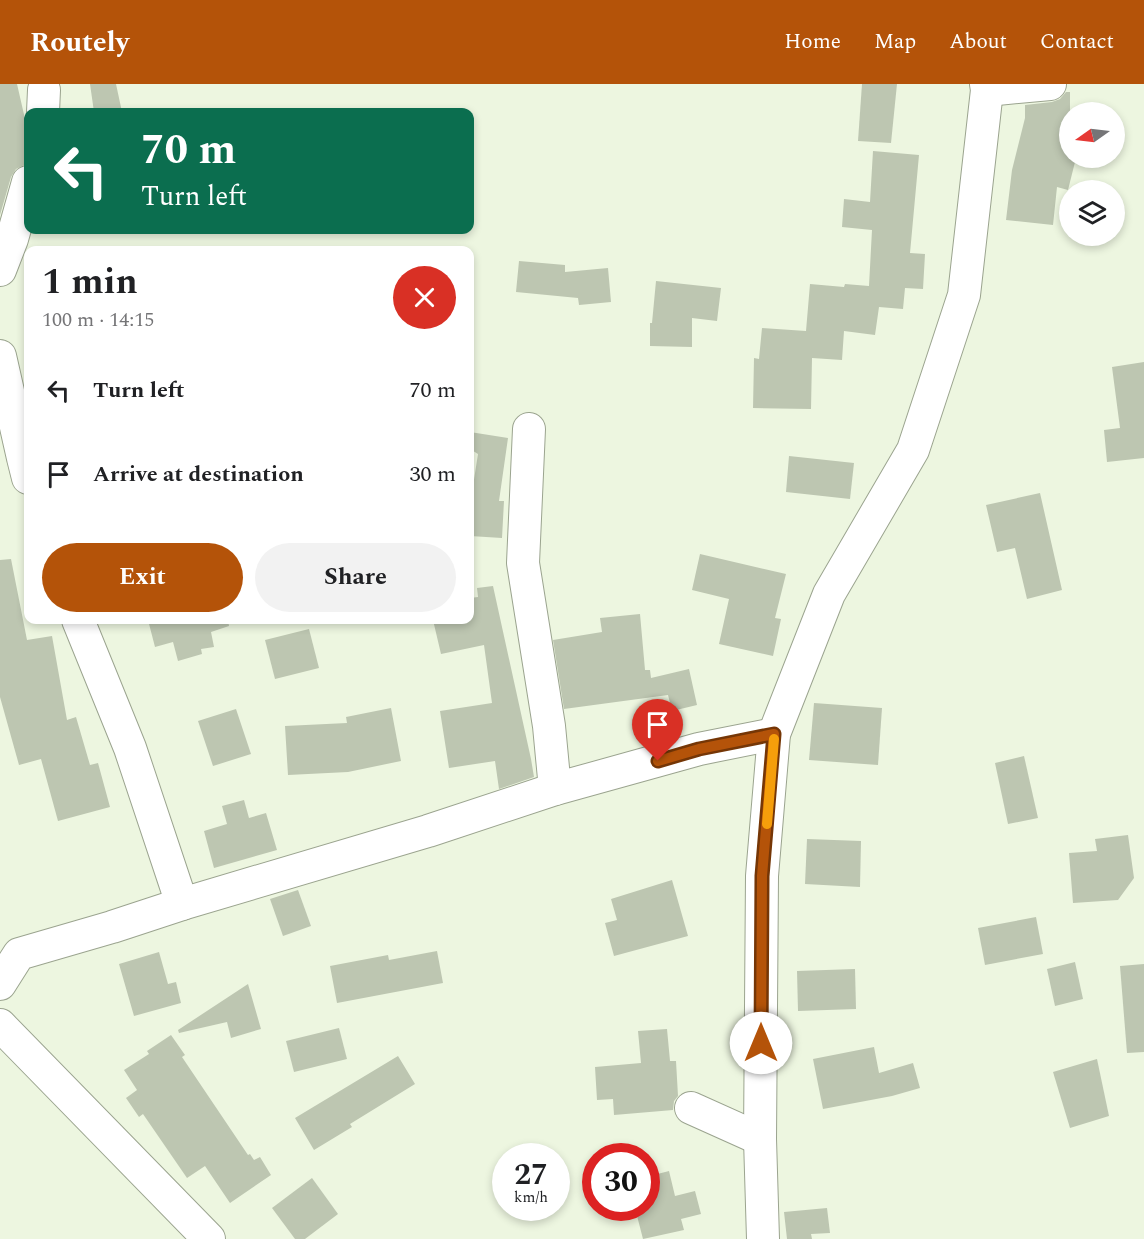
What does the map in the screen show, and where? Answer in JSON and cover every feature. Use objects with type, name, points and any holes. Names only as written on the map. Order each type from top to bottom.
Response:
[{"type":"street","points":[[763,1239],[760,1139],[762,876],[774,734],[829,594],[913,450],[964,295],[986,87],[1050,84]]},
{"type":"street","points":[[0,270],[24,196]]},
{"type":"street","points":[[0,356],[24,462]]},
{"type":"street","points":[[529,429],[523,563],[549,726],[555,789]]},
{"type":"street","points":[[80,624],[130,748],[182,904]]},
{"type":"street","points":[[0,984],[19,954],[428,831],[555,789],[699,749],[774,734]]},
{"type":"street","points":[[0,1025],[209,1239]]},
{"type":"street","points":[[691,1108],[760,1139]]},
{"type":"building","points":[[0,84],[17,84],[24,115],[24,165],[16,169],[11,177],[0,215]]},
{"type":"building","points":[[90,84],[116,84],[121,108],[93,108]]},
{"type":"building","points":[[862,84],[897,84],[891,143],[858,141]]},
{"type":"building","points":[[1066,92],[1070,92],[1070,102],[1059,102],[1059,168],[1074,168],[1070,180],[1059,180],[1053,225],[1006,220],[1012,170],[1025,118],[1025,105],[1060,99]]},
{"type":"building","points":[[873,151],[919,155],[910,253],[925,254],[923,289],[905,288],[903,309],[879,307],[875,335],[844,331],[842,360],[812,358],[811,409],[753,408],[754,358],[759,359],[762,328],[806,331],[810,284],[844,287],[845,284],[869,286],[872,230],[842,227],[844,199],[870,202]]},
{"type":"building","points":[[519,261],[565,265],[565,272],[608,268],[611,302],[579,305],[578,298],[516,292]]},
{"type":"building","points":[[656,281],[721,288],[717,321],[692,318],[692,347],[650,346],[650,323],[652,323]]},
{"type":"building","points":[[1144,362],[1144,458],[1107,462],[1104,430],[1120,428],[1112,367]]},
{"type":"building","points":[[474,433],[508,438],[499,501],[504,501],[502,538],[474,536],[474,480],[478,454],[474,452]]},
{"type":"building","points":[[789,456],[854,463],[850,499],[786,492]]},
{"type":"building","points":[[1040,493],[1062,590],[1027,599],[1015,548],[997,552],[986,505]]},
{"type":"building","points":[[700,554],[786,574],[775,618],[781,619],[773,656],[719,644],[729,599],[692,590]]},
{"type":"building","points":[[11,559],[27,640],[52,636],[67,720],[76,717],[90,765],[98,763],[110,807],[58,821],[41,759],[19,765],[0,697],[0,560]]},
{"type":"building","points":[[493,586],[534,777],[499,789],[495,761],[449,768],[440,711],[492,703],[484,645],[441,654],[434,624],[474,624],[474,598],[478,597],[477,588]]},
{"type":"building","points":[[640,614],[645,670],[650,670],[651,678],[689,669],[697,705],[672,711],[668,695],[564,709],[553,640],[602,632],[600,618]]},
{"type":"building","points":[[149,624],[229,624],[229,626],[211,632],[214,647],[201,649],[202,654],[178,661],[173,642],[155,647]]},
{"type":"building","points":[[309,629],[319,668],[275,679],[265,640]]},
{"type":"building","points":[[814,703],[882,708],[878,765],[809,760]]},
{"type":"building","points":[[391,708],[401,761],[348,772],[288,775],[285,726],[347,723],[346,717]]},
{"type":"building","points":[[236,709],[251,754],[213,766],[198,721]]},
{"type":"building","points":[[1024,756],[1038,818],[1008,824],[995,763]]},
{"type":"building","points":[[244,800],[249,818],[266,813],[277,850],[214,868],[204,831],[227,824],[222,806]]},
{"type":"building","points":[[1128,835],[1134,878],[1118,900],[1073,903],[1069,853],[1097,851],[1095,839]]},
{"type":"building","points":[[807,839],[861,841],[860,887],[805,884]]},
{"type":"building","points":[[672,880],[688,936],[614,956],[605,923],[617,920],[611,899]]},
{"type":"building","points":[[298,890],[311,926],[283,936],[270,899]]},
{"type":"building","points":[[1036,917],[1043,954],[985,965],[978,928]]},
{"type":"building","points":[[437,951],[443,983],[337,1003],[330,966],[388,955],[389,960]]},
{"type":"building","points":[[159,952],[168,984],[176,982],[181,1003],[134,1016],[119,964]]},
{"type":"building","points":[[1075,962],[1083,999],[1055,1006],[1047,969]]},
{"type":"building","points":[[1144,964],[1144,1052],[1127,1053],[1120,966]]},
{"type":"building","points":[[855,969],[856,1009],[798,1011],[797,971]]},
{"type":"building","points":[[248,984],[261,1029],[231,1038],[227,1022],[179,1033],[178,1030]]},
{"type":"building","points":[[339,1028],[347,1059],[294,1072],[286,1041]]},
{"type":"building","points":[[667,1029],[670,1061],[676,1061],[678,1096],[674,1101],[673,1110],[614,1115],[613,1099],[597,1100],[595,1067],[641,1063],[638,1031]]},
{"type":"building","points":[[171,1035],[185,1055],[182,1057],[248,1155],[250,1154],[254,1160],[260,1157],[271,1175],[230,1203],[205,1166],[187,1178],[143,1114],[139,1117],[126,1098],[137,1090],[124,1070],[149,1054],[147,1051]]},
{"type":"building","points":[[874,1047],[879,1073],[913,1063],[920,1088],[892,1096],[823,1109],[813,1059]]},
{"type":"building","points":[[398,1056],[415,1084],[350,1124],[352,1127],[314,1150],[295,1118]]},
{"type":"building","points":[[1097,1059],[1109,1116],[1070,1128],[1053,1072]]},
{"type":"building","points":[[669,1171],[675,1196],[695,1191],[701,1214],[681,1219],[684,1230],[643,1239],[638,1221],[660,1221],[660,1173]]},
{"type":"building","points":[[312,1178],[338,1214],[305,1239],[295,1239],[272,1208]]},
{"type":"building","points":[[827,1208],[830,1233],[811,1234],[812,1239],[787,1239],[784,1212]]},
{"type":"slow traffic","points":[[767,824],[774,739]]},
{"type":"route","points":[[658,761],[699,749],[774,734],[762,876],[761,1043]]}]
